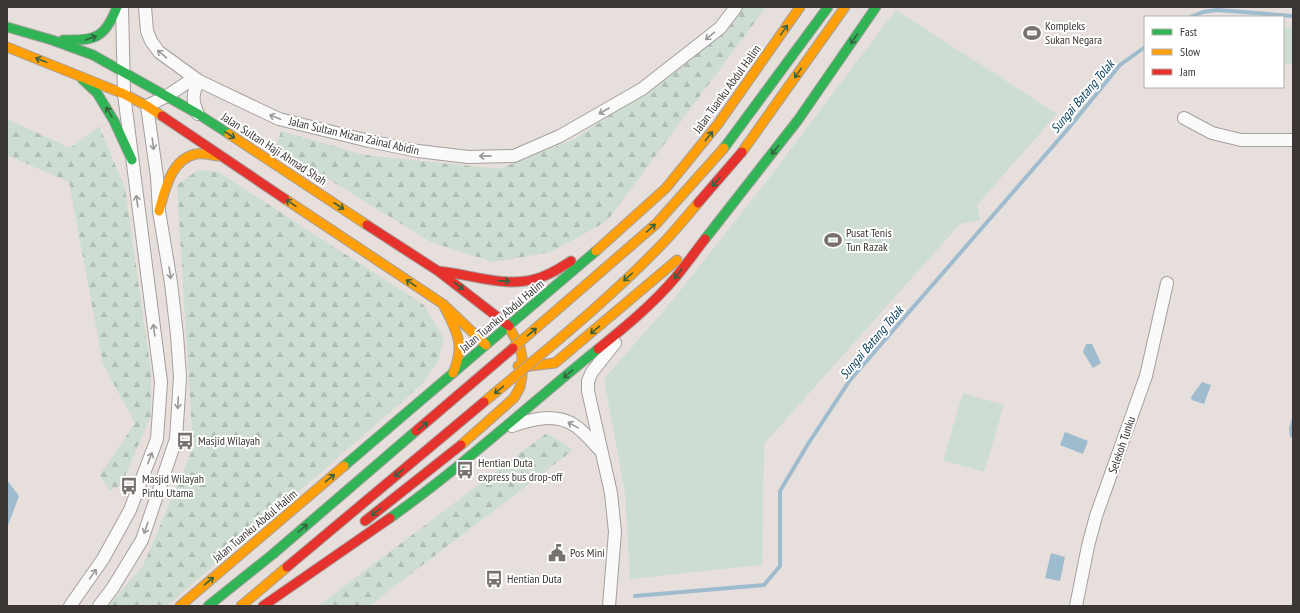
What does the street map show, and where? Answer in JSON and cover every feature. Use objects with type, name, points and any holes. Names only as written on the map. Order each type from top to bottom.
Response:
[{"type":"main road","points":[[52,40],[84,40],[95,37],[106,31],[111,23],[117,7]]},
{"type":"main road","name":"Jalan Tuanku Abdul Halim","points":[[180,606],[453,373],[492,349],[508,326],[617,233],[666,188],[713,130],[800,7]]},
{"type":"main road","points":[[208,606],[273,554],[656,224],[724,148],[828,7]]},
{"type":"main road","points":[[241,606],[549,348],[667,240],[742,152],[845,7]]},
{"type":"main road","points":[[798,120],[812,91],[865,7]]},
{"type":"main road","points":[[263,606],[400,511],[504,429],[543,394],[630,322],[674,279],[711,233],[798,120],[876,7]]},
{"type":"main road","points":[[752,110],[803,26]]},
{"type":"main road","name":"Jalan Sultan Haji Ahmad Shah","points":[[7,28],[52,40],[93,55],[198,114],[438,271],[495,314],[508,326],[520,348],[522,367],[520,386],[514,398],[470,437],[359,526]]},
{"type":"main road","points":[[7,48],[74,73],[124,94],[147,106],[443,304],[492,349],[512,364],[522,367],[555,363],[711,233]]},
{"type":"main road","points":[[74,73],[97,93],[114,121],[132,160]]},
{"type":"main road","points":[[159,211],[176,166],[182,161],[197,154],[220,156]]},
{"type":"main road","points":[[438,271],[492,280],[522,282],[535,280],[551,273],[617,233]]},
{"type":"main road","points":[[579,266],[569,279],[566,291],[565,302],[571,314],[586,320],[594,319],[619,309]]},
{"type":"main road","points":[[443,304],[457,333],[460,345],[459,360],[453,373]]},
{"type":"main road","points":[[424,398],[461,391],[473,398],[477,402],[480,410],[478,421],[470,437]]},
{"type":"main road","points":[[260,606],[340,541]]},
{"type":"street","points":[[70,606],[103,558],[130,510],[157,439],[161,382],[124,94],[122,7]]},
{"type":"street","name":"Jalan Sultan Mizan Zainal Abidin","points":[[145,7],[147,31],[158,52],[196,80],[279,119],[369,141],[418,151],[468,157],[514,156],[560,136],[642,89],[720,28],[736,7]]},
{"type":"street","points":[[99,606],[112,589],[142,540],[176,439],[180,377],[171,283],[159,211],[157,177],[147,106],[196,80]]},
{"type":"street","points":[[196,80],[193,97],[194,105],[198,114]]},
{"type":"street","points":[[1184,118],[1212,133],[1241,140],[1293,140]]},
{"type":"street","name":"Selekoh Tunku","points":[[1076,606],[1088,546],[1096,516],[1146,376],[1167,283]]},
{"type":"street","points":[[609,606],[615,532],[611,493],[588,391],[588,381],[592,372],[630,322]]},
{"type":"street","points":[[504,429],[535,419],[559,419],[576,426],[601,451]]},
{"type":"green space","points":[[732,7],[766,7],[607,221],[551,252],[493,262],[431,242],[276,147],[281,131],[364,155],[499,169],[575,139],[687,63]]},
{"type":"green space","name":"Pusat Tenis Tun Razak","points":[[896,10],[1057,114],[977,205],[980,220],[960,224],[764,444],[762,565],[630,579],[625,493],[604,379],[672,301],[769,178]]},
{"type":"green space","points":[[1284,27],[1293,27],[1293,64],[1284,64]]},
{"type":"green space","points":[[7,119],[70,148],[99,126],[125,188],[151,372],[151,416],[121,485],[109,491],[100,475],[135,423],[103,364],[69,182],[7,155]]},
{"type":"green space","points":[[198,170],[218,172],[424,305],[444,339],[438,361],[420,386],[167,606],[108,606],[143,566],[193,448],[177,185]]},
{"type":"green space","points":[[963,393],[1004,405],[984,472],[943,460]]},
{"type":"green space","points":[[547,433],[573,450],[369,606],[318,606]]},
{"type":"water","points":[[1086,344],[1092,344],[1101,363],[1093,368],[1083,352]]},
{"type":"water","points":[[1202,382],[1211,385],[1204,404],[1192,400],[1191,397]]},
{"type":"water","points":[[1293,414],[1293,438],[1290,437],[1289,429]]},
{"type":"water","points":[[1065,432],[1088,441],[1083,454],[1060,445]]},
{"type":"water","points":[[7,480],[19,496],[7,528]]},
{"type":"water","points":[[1051,553],[1065,557],[1060,581],[1045,578]]},
{"type":"waterway","name":"Sungai Batang Tolak","points":[[1193,16],[1203,12],[1217,10],[1293,16]]},
{"type":"waterway","name":"Sungai Batang Tolak","points":[[635,596],[764,585],[780,566],[780,491],[808,444],[850,380],[1067,130],[1120,65],[1144,48]]},
{"type":"traffic: fast","points":[[63,40],[83,40],[98,36],[108,25],[117,7]]},
{"type":"traffic: fast","points":[[724,148],[828,7]]},
{"type":"traffic: fast","points":[[705,239],[798,120],[876,7]]},
{"type":"traffic: fast","points":[[7,27],[52,40],[93,55],[198,114],[229,134]]},
{"type":"traffic: fast","points":[[82,79],[97,93],[114,121],[132,160]]},
{"type":"traffic: fast","points":[[344,466],[596,251]]},
{"type":"traffic: fast","points":[[390,518],[444,478],[598,349]]},
{"type":"traffic: fast","points":[[273,554],[416,431]]},
{"type":"traffic: fast","points":[[208,606],[273,554]]},
{"type":"traffic: slow","points":[[596,251],[666,188],[718,124],[800,7]]},
{"type":"traffic: slow","points":[[742,152],[845,7]]},
{"type":"traffic: slow","points":[[7,47],[124,94],[162,116]]},
{"type":"traffic: slow","points":[[229,134],[367,225]]},
{"type":"traffic: slow","points":[[513,348],[656,224],[724,148]]},
{"type":"traffic: slow","points":[[159,211],[170,176],[181,162],[187,157],[196,154],[218,156]]},
{"type":"traffic: slow","points":[[285,199],[443,304],[486,345]]},
{"type":"traffic: slow","points":[[484,402],[577,324],[623,283],[666,240],[698,203]]},
{"type":"traffic: slow","points":[[518,366],[522,367],[555,363],[677,260]]},
{"type":"traffic: slow","points":[[443,304],[458,337],[459,354],[453,373]]},
{"type":"traffic: slow","points":[[461,445],[514,398],[520,387],[522,376],[522,357],[520,347],[511,331]]},
{"type":"traffic: slow","points":[[180,606],[344,466]]},
{"type":"traffic: slow","points":[[241,606],[287,567]]},
{"type":"traffic: jam","points":[[162,116],[285,199]]},
{"type":"traffic: jam","points":[[698,203],[742,152]]},
{"type":"traffic: jam","points":[[367,225],[438,271],[509,326]]},
{"type":"traffic: jam","points":[[598,349],[648,307],[675,278],[705,239]]},
{"type":"traffic: jam","points":[[438,271],[487,280],[511,282],[535,279],[545,276],[571,261]]},
{"type":"traffic: jam","points":[[416,431],[513,348]]},
{"type":"traffic: jam","points":[[287,567],[484,402]]},
{"type":"traffic: jam","points":[[365,521],[461,445]]},
{"type":"traffic: jam","points":[[263,606],[390,518]]},
{"type":"place","name":"Kompleks Sukan Negara","points":[[1032,33]]},
{"type":"place","name":"Pusat Tenis Tun Razak","points":[[833,240]]},
{"type":"place","name":"Masjid Wilayah","points":[[185,441]]},
{"type":"place","name":"Hentian Duta express bus drop-off","points":[[465,470]]},
{"type":"place","name":"Masjid Wilayah Pintu Utama","points":[[129,486]]},
{"type":"place","name":"Pos Mini","points":[[557,553]]},
{"type":"place","name":"Hentian Duta","points":[[494,579]]}]
